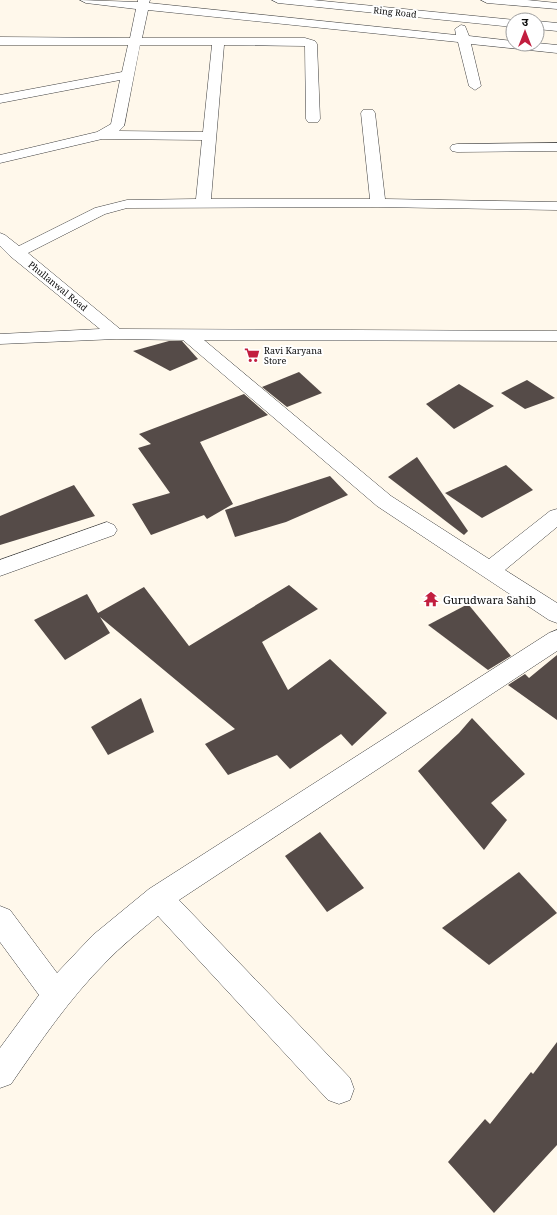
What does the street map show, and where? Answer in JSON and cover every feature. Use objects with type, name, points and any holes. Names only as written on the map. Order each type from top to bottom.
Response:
[{"type":"street","points":[[86,0],[144,3],[299,16],[462,34],[557,49]]},
{"type":"street","points":[[186,0],[299,16]]},
{"type":"street","name":"Ring Road","points":[[278,0],[505,22]]},
{"type":"street","points":[[487,0],[557,6]]},
{"type":"street","points":[[0,160],[102,135],[111,131],[117,126],[134,40],[144,3]]},
{"type":"street","points":[[545,26],[557,27]]},
{"type":"street","points":[[462,34],[505,34]]},
{"type":"street","points":[[462,34],[475,86]]},
{"type":"street","points":[[545,37],[557,38]]},
{"type":"street","points":[[0,41],[299,41],[311,44],[313,120]]},
{"type":"street","points":[[202,202],[210,136],[218,41]]},
{"type":"street","points":[[0,100],[128,75]]},
{"type":"street","points":[[368,113],[378,203]]},
{"type":"street","points":[[102,135],[210,136]]},
{"type":"street","points":[[457,148],[557,147]]},
{"type":"street","points":[[16,253],[111,207],[144,203],[378,203],[557,206]]},
{"type":"street","name":"Phullanwal Road","points":[[0,238],[16,253],[116,334]]},
{"type":"street","points":[[0,339],[116,334],[557,336]]},
{"type":"street","points":[[187,334],[384,501],[557,614]]},
{"type":"street","points":[[489,571],[557,516]]},
{"type":"street","points":[[0,568],[107,530]]},
{"type":"street","points":[[0,1072],[57,996],[91,957],[113,936],[159,898],[557,639]]},
{"type":"street","points":[[159,898],[339,1089]]},
{"type":"street","points":[[0,919],[57,996]]},
{"type":"building","points":[[169,341],[182,341],[198,359],[170,371],[133,351]]},
{"type":"building","points":[[299,372],[322,393],[287,407],[262,387]]},
{"type":"building","points":[[527,380],[555,398],[525,409],[501,393]]},
{"type":"building","points":[[459,384],[494,406],[454,429],[426,404]]},
{"type":"building","points":[[244,394],[268,415],[200,442],[233,504],[207,519],[204,515],[151,535],[132,504],[170,493],[138,448],[151,444],[139,434]]},
{"type":"building","points":[[417,457],[468,531],[464,535],[388,477]]},
{"type":"building","points":[[506,465],[533,490],[482,518],[445,493]]},
{"type":"building","points":[[330,476],[348,495],[286,522],[235,537],[225,510]]},
{"type":"building","points":[[74,485],[95,516],[0,545],[0,516]]},
{"type":"building","points":[[289,585],[318,609],[262,642],[288,690],[330,659],[387,713],[352,746],[341,734],[290,769],[277,755],[228,775],[205,744],[235,729],[100,617],[110,633],[65,660],[34,620],[87,594],[98,613],[144,587],[189,646]]},
{"type":"building","points":[[468,604],[511,656],[488,670],[428,625]]},
{"type":"building","points":[[557,655],[557,720],[508,685],[525,674],[529,678]]},
{"type":"building","points":[[141,698],[154,732],[108,755],[91,727]]},
{"type":"building","points":[[472,718],[525,774],[491,803],[507,820],[484,850],[418,771],[459,733]]},
{"type":"building","points":[[320,832],[364,888],[327,912],[285,856]]},
{"type":"building","points":[[519,872],[557,913],[489,965],[442,928]]},
{"type":"building","points":[[557,1042],[557,1145],[494,1213],[448,1162],[485,1119],[490,1124],[531,1072],[533,1074]]},
{"type":"place","name":"Ravi Karyana Store","points":[[252,355]]},
{"type":"place","name":"Gurudwara Sahib","points":[[431,599]]}]
